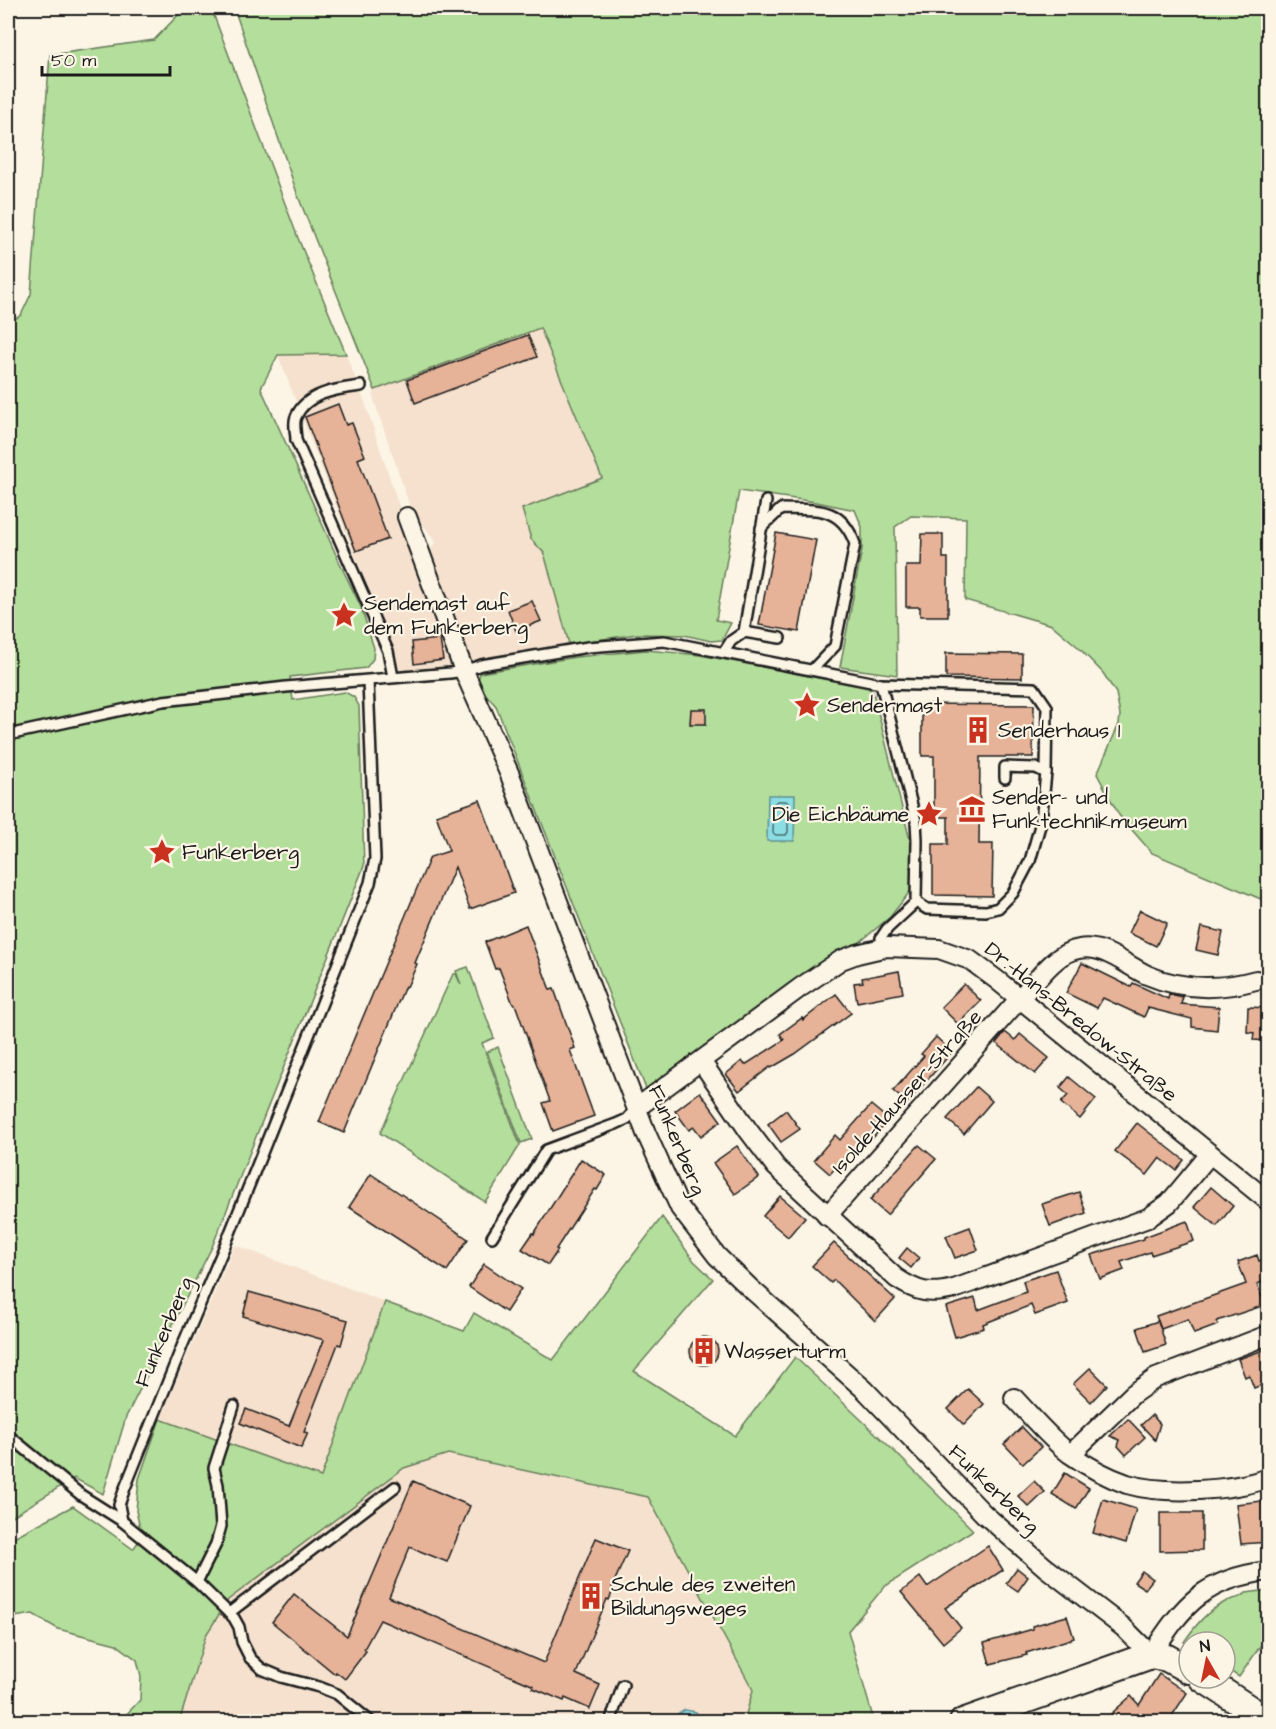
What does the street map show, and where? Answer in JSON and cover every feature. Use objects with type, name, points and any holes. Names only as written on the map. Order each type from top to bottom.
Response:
[{"type":"street","name":"Funkerberg","points":[[407,517],[464,671],[510,775],[646,1133],[680,1208],[717,1256],[865,1390],[999,1528],[1123,1627],[1151,1655]]},
{"type":"street","name":"Dr.-Hans-Bredow-Straße","points":[[638,1107],[841,960],[881,948],[939,949],[969,960],[1020,998],[1269,1201]]},
{"type":"street","name":"Isolde-Hausser-Straße","points":[[827,1216],[1020,998],[1063,954],[1081,948],[1091,948],[1105,952],[1148,975],[1205,988],[1233,986],[1256,980]]},
{"type":"street","points":[[702,1061],[776,1167],[896,1278],[912,1288],[939,1292],[954,1289],[1148,1218],[1168,1203],[1210,1154]]},
{"type":"street","points":[[1071,1454],[1133,1394],[1156,1378],[1269,1335]]},
{"type":"street","points":[[1014,1398],[1052,1438],[1071,1454],[1099,1472],[1128,1484],[1163,1489],[1229,1488],[1269,1478]]},
{"type":"street","points":[[1151,1655],[1178,1615],[1213,1585],[1235,1577],[1269,1571]]},
{"type":"street","points":[[963,1722],[1151,1655],[1167,1658],[1177,1663]]},
{"type":"street","points":[[1221,1690],[1269,1721]]},
{"type":"lane","points":[[361,386],[330,391],[301,408],[294,419],[296,440],[388,651],[393,677]]},
{"type":"lane","points":[[744,632],[766,501]]},
{"type":"lane","points":[[761,528],[781,509],[826,511],[844,524],[855,544],[835,646],[812,670]]},
{"type":"lane","points":[[724,652],[731,641],[744,632],[780,638]]},
{"type":"lane","points":[[8,735],[163,701],[464,671],[481,665],[588,647],[664,641],[881,684],[1034,687],[1047,706],[1046,773],[1041,822],[1030,861],[1013,893],[998,908],[986,911],[927,909],[916,902]]},
{"type":"lane","name":"Funkerberg","points":[[122,1521],[119,1504],[124,1488],[226,1243],[370,883],[375,859],[368,681]]},
{"type":"lane","points":[[881,684],[916,821],[917,840],[916,902],[887,929],[881,938],[881,948]]},
{"type":"lane","points":[[1005,778],[1005,766],[1036,768],[1046,773]]},
{"type":"lane","points":[[492,1237],[546,1150],[627,1119],[638,1107]]},
{"type":"lane","points":[[197,1582],[216,1544],[221,1526],[218,1485],[214,1468],[234,1406]]},
{"type":"lane","points":[[8,1435],[81,1495],[122,1521],[197,1582],[229,1612],[239,1627],[242,1642],[250,1658],[262,1669],[337,1694],[371,1722]]},
{"type":"lane","points":[[229,1612],[395,1487]]},
{"type":"lane","points":[[610,1722],[623,1685]]},
{"type":"shaded area","points":[[540,328],[603,479],[522,509],[531,539],[544,553],[569,644],[468,662],[429,552],[436,542],[410,507],[373,397],[375,390]]},
{"type":"shaded area","points":[[346,354],[458,667],[402,677],[278,355]]},
{"type":"shaded area","points":[[235,1245],[385,1302],[321,1477],[160,1419]]},
{"type":"shaded area","points":[[448,1454],[648,1497],[753,1690],[744,1722],[185,1722],[181,1716],[206,1634],[228,1600],[404,1468]]},
{"type":"green space","points":[[185,8],[211,8],[298,238],[346,354],[278,355],[261,388],[361,607],[374,648],[373,659],[366,668],[290,677],[293,700],[345,692],[354,697],[359,706],[364,866],[212,1247],[126,1417],[103,1494],[74,1478],[8,1519],[8,324],[21,315],[31,294],[50,55],[154,40]]},
{"type":"green space","points":[[234,8],[1268,8],[1268,902],[1152,853],[1119,815],[1097,774],[1119,724],[1120,715],[1116,693],[1103,673],[1052,625],[965,600],[966,518],[911,516],[895,527],[897,675],[840,667],[862,549],[862,527],[855,510],[739,491],[716,620],[731,623],[722,640],[711,641],[684,635],[637,634],[569,644],[544,553],[531,539],[522,509],[602,478],[540,328],[375,390],[298,196]]},
{"type":"green space","points":[[646,650],[700,655],[867,687],[873,692],[911,844],[912,889],[890,917],[855,946],[838,954],[646,1089],[496,706],[477,684],[480,673],[576,657]]},
{"type":"green space","points":[[468,967],[494,1038],[482,1043],[520,1145],[485,1202],[380,1133],[453,974],[456,974],[461,985],[456,971]]},
{"type":"green space","points":[[498,1047],[532,1139],[521,1143],[487,1052]]},
{"type":"green space","points":[[662,1217],[694,1261],[713,1279],[634,1371],[735,1436],[795,1357],[973,1530],[884,1587],[848,1631],[874,1721],[744,1721],[753,1690],[648,1497],[448,1454],[404,1468],[228,1600],[206,1635],[181,1716],[185,1721],[114,1721],[123,1718],[140,1700],[141,1676],[137,1660],[116,1644],[58,1629],[33,1614],[8,1618],[8,1540],[73,1506],[133,1549],[142,1537],[136,1511],[139,1479],[160,1419],[321,1477],[385,1302],[464,1331],[474,1313],[553,1360]]},
{"type":"green space","points":[[1268,1590],[1268,1635],[1239,1677],[1237,1676],[1237,1630],[1193,1630],[1213,1610],[1246,1593]]},
{"type":"water","points":[[768,795],[795,795],[794,841],[767,841]]},
{"type":"water","points":[[685,1710],[696,1712],[704,1721],[671,1721],[674,1716]]},
{"type":"building","points":[[528,335],[537,357],[415,403],[407,380]]},
{"type":"building","points":[[338,404],[346,425],[352,423],[365,456],[358,459],[388,539],[356,551],[305,417]]},
{"type":"building","points":[[776,533],[816,540],[799,632],[759,625]]},
{"type":"building","points":[[922,534],[943,534],[943,558],[948,558],[948,616],[920,616],[920,607],[906,607],[906,566],[921,566]]},
{"type":"building","points":[[532,601],[541,621],[516,631],[508,610]]},
{"type":"building","points":[[440,639],[443,660],[414,664],[412,642]]},
{"type":"building","points":[[946,653],[1022,654],[1022,678],[946,677]]},
{"type":"building","points":[[922,704],[1034,705],[1033,757],[980,757],[979,844],[993,844],[992,896],[933,895],[933,844],[948,844],[948,817],[934,817],[934,756],[922,756]]},
{"type":"building","points":[[691,709],[706,709],[706,724],[690,724]]},
{"type":"building","points":[[480,800],[514,893],[470,909],[455,867],[415,963],[417,964],[407,987],[405,986],[344,1133],[319,1122],[430,857],[449,851],[436,815]]},
{"type":"building","points":[[1140,910],[1167,923],[1156,946],[1129,933]]},
{"type":"building","points":[[526,925],[550,990],[554,989],[575,1048],[570,1050],[594,1116],[553,1131],[543,1103],[550,1101],[515,1004],[513,1004],[499,968],[495,969],[485,942]]},
{"type":"building","points":[[1201,927],[1223,932],[1218,955],[1196,950]]},
{"type":"building","points":[[1082,963],[1131,987],[1133,983],[1168,999],[1169,994],[1183,997],[1181,1004],[1219,1007],[1217,1030],[1192,1027],[1192,1019],[1148,1008],[1144,1017],[1103,998],[1097,1008],[1066,993]]},
{"type":"building","points":[[899,971],[903,993],[857,1002],[854,983],[863,982],[862,978]]},
{"type":"building","points":[[964,984],[981,1001],[958,1024],[941,1007]]},
{"type":"building","points":[[836,994],[851,1013],[795,1054],[770,1067],[739,1091],[726,1074],[742,1061],[745,1065],[784,1040],[780,1034],[802,1018],[803,1020]]},
{"type":"building","points":[[1248,1007],[1269,1008],[1269,1041],[1253,1040],[1254,1033],[1247,1032]]},
{"type":"building","points":[[1005,1032],[1015,1040],[1020,1034],[1049,1058],[1035,1074],[996,1043]]},
{"type":"building","points":[[936,1037],[952,1052],[907,1103],[893,1091],[924,1056],[921,1054]]},
{"type":"building","points":[[1069,1077],[1096,1099],[1080,1119],[1061,1103],[1068,1095],[1060,1088]]},
{"type":"building","points":[[976,1087],[992,1101],[964,1134],[947,1119]]},
{"type":"building","points":[[700,1092],[721,1121],[701,1136],[694,1127],[689,1130],[675,1111]]},
{"type":"building","points":[[871,1105],[889,1120],[870,1141],[864,1136],[830,1174],[814,1160],[835,1135],[840,1140]]},
{"type":"building","points":[[786,1110],[800,1129],[781,1142],[768,1124]]},
{"type":"building","points":[[1137,1123],[1184,1160],[1176,1170],[1160,1158],[1147,1175],[1115,1151]]},
{"type":"building","points":[[919,1145],[936,1159],[887,1215],[870,1200]]},
{"type":"building","points":[[737,1146],[759,1177],[735,1194],[713,1163]]},
{"type":"building","points":[[581,1159],[606,1175],[556,1249],[558,1250],[548,1265],[522,1249],[534,1234]]},
{"type":"building","points":[[371,1174],[468,1239],[447,1271],[349,1207]]},
{"type":"building","points":[[1211,1187],[1233,1206],[1217,1226],[1194,1207]]},
{"type":"building","points":[[1079,1192],[1086,1213],[1050,1226],[1042,1204]]},
{"type":"building","points":[[780,1196],[805,1217],[788,1237],[763,1216]]},
{"type":"building","points":[[1187,1221],[1194,1241],[1121,1262],[1124,1270],[1100,1279],[1091,1255],[1144,1239],[1144,1237]]},
{"type":"building","points":[[970,1227],[978,1250],[955,1258],[946,1236]]},
{"type":"building","points":[[834,1243],[895,1299],[875,1321],[834,1280],[831,1283],[812,1266]]},
{"type":"building","points":[[907,1248],[919,1258],[911,1268],[899,1258]]},
{"type":"building","points":[[1257,1255],[1259,1261],[1269,1257],[1269,1280],[1257,1284],[1265,1305],[1217,1321],[1218,1325],[1194,1334],[1188,1319],[1161,1329],[1156,1316],[1246,1284],[1238,1262]]},
{"type":"building","points":[[484,1264],[521,1289],[506,1312],[469,1287]]},
{"type":"building","points":[[1056,1270],[1068,1303],[1035,1315],[1031,1305],[983,1324],[984,1328],[955,1337],[946,1307],[975,1298],[978,1310],[1026,1292],[1023,1281]]},
{"type":"building","points":[[249,1292],[348,1320],[341,1345],[338,1344],[304,1432],[308,1433],[301,1448],[240,1423],[246,1409],[289,1426],[324,1340],[243,1316]]},
{"type":"building","points":[[1158,1321],[1166,1345],[1145,1352],[1137,1328]]},
{"type":"building","name":"Wasserturm","points":[[704,1337],[714,1341],[718,1351],[714,1361],[704,1365],[694,1361],[690,1351],[694,1341]]},
{"type":"building","points":[[1269,1348],[1269,1382],[1254,1388],[1249,1375],[1245,1377],[1238,1359]]},
{"type":"building","points":[[1090,1368],[1107,1385],[1091,1402],[1073,1384]]},
{"type":"building","points":[[968,1389],[984,1404],[964,1425],[948,1409]]},
{"type":"building","points":[[1152,1415],[1160,1424],[1155,1440],[1141,1425]]},
{"type":"building","points":[[1128,1419],[1145,1437],[1126,1455],[1118,1446],[1120,1440],[1110,1436]]},
{"type":"building","points":[[1022,1427],[1041,1447],[1023,1464],[1004,1444]]},
{"type":"building","points":[[1065,1473],[1089,1488],[1076,1509],[1052,1494]]},
{"type":"building","name":"Schule des zweiten Bildungsweges","points":[[413,1481],[470,1506],[447,1562],[410,1547],[389,1597],[544,1663],[596,1538],[628,1551],[576,1674],[600,1685],[590,1709],[533,1688],[534,1686],[380,1620],[364,1649],[366,1651],[345,1679],[336,1672],[335,1674],[272,1622],[294,1594],[347,1636]]},
{"type":"building","points":[[1034,1481],[1045,1492],[1029,1507],[1018,1496]]},
{"type":"building","points":[[1103,1499],[1136,1509],[1126,1543],[1093,1533]]},
{"type":"building","points":[[1262,1501],[1263,1504],[1269,1503],[1269,1542],[1241,1544],[1236,1504]]},
{"type":"building","points":[[1160,1513],[1202,1513],[1202,1550],[1160,1551]]},
{"type":"building","points":[[988,1546],[1003,1570],[945,1608],[961,1628],[943,1643],[901,1592],[920,1577],[927,1587]]},
{"type":"building","points":[[1017,1568],[1028,1577],[1018,1591],[1006,1583]]},
{"type":"building","points":[[1142,1571],[1153,1579],[1145,1589],[1134,1582]]},
{"type":"building","points":[[1067,1616],[1074,1638],[1026,1653],[1027,1655],[990,1664],[984,1643],[1033,1629],[1032,1626]]},
{"type":"building","points":[[1159,1674],[1177,1686],[1177,1690],[1187,1693],[1168,1722],[1102,1722],[1131,1696],[1139,1705]]},
{"type":"place","name":"Sendemast auf dem Funkerberg","points":[[344,615]]},
{"type":"place","name":"Sendermast","points":[[807,705]]},
{"type":"place","name":"Senderhaus 1","points":[[978,730]]},
{"type":"place","name":"Sender- und Funktechnikmuseum","points":[[972,809]]},
{"type":"place","name":"Die Eichbäume","points":[[929,814]]},
{"type":"place","name":"Funkerberg","points":[[162,852]]},
{"type":"place","name":"Wasserturm","points":[[704,1351]]},
{"type":"place","name":"Schule des zweiten Bildungsweges","points":[[591,1596]]}]
